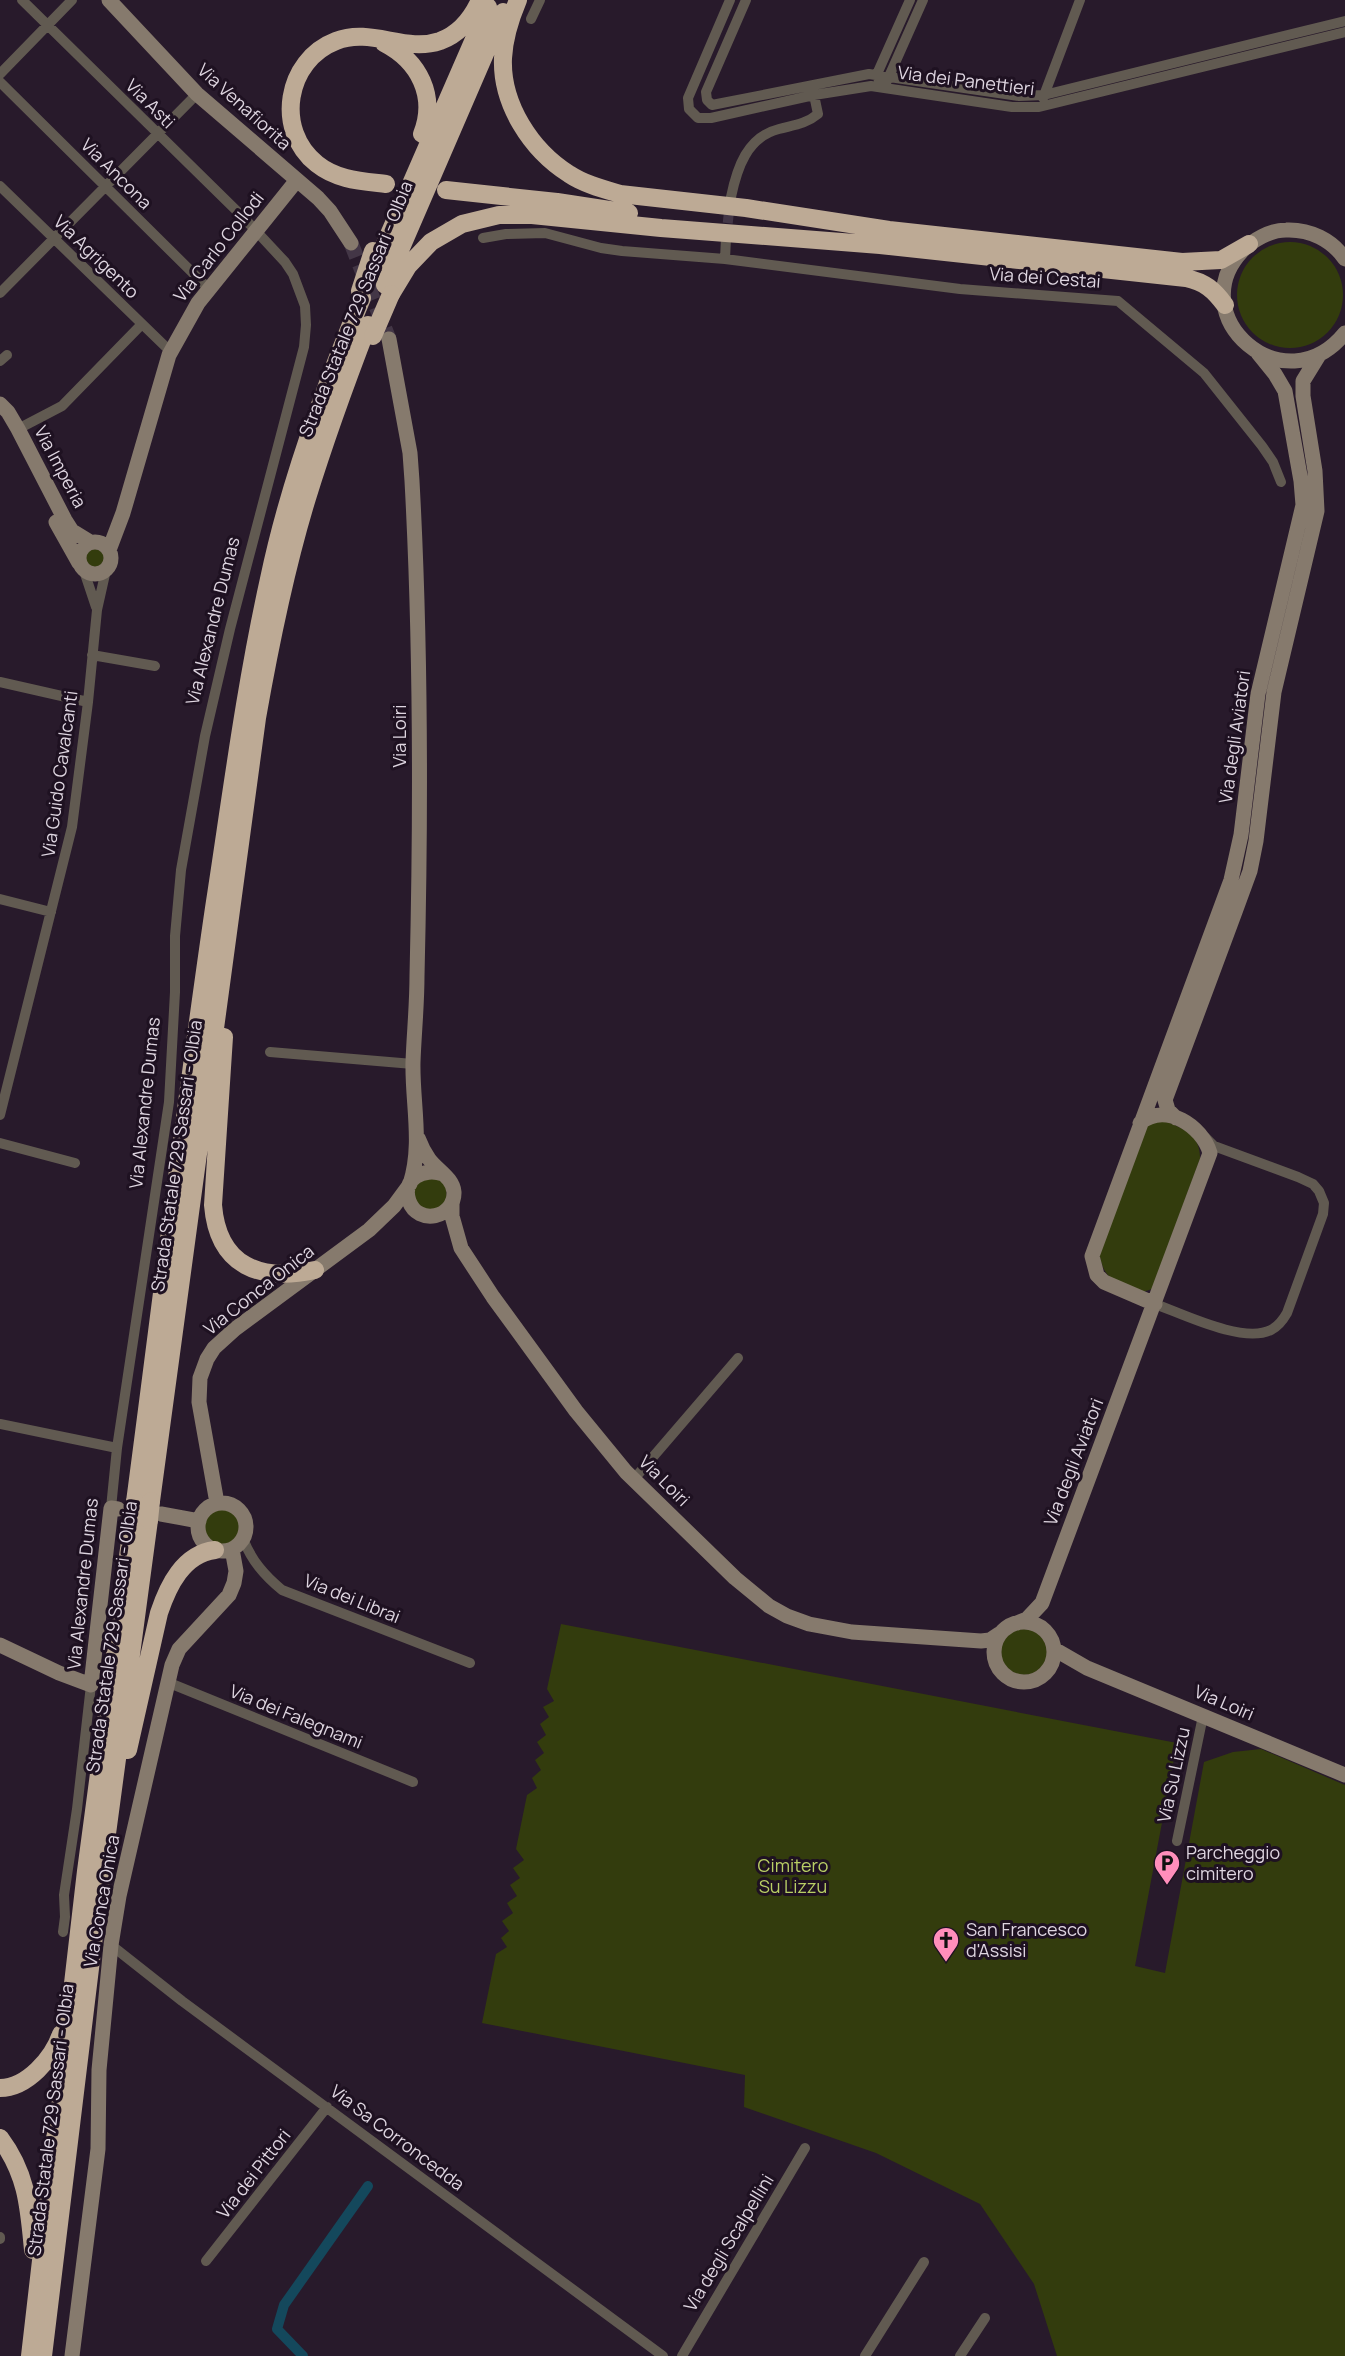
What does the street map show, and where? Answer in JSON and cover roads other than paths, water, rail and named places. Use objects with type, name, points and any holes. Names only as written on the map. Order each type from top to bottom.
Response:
[{"type":"highway","points":[[386,184],[354,180],[324,169],[309,158],[300,146],[291,123],[293,88],[305,63],[320,50],[336,41],[360,36],[421,45],[441,41],[460,29],[470,19],[480,0]]},
{"type":"highway","name":"Strada Statale 729 Sassari - Olbia","points":[[43,2356],[106,1840],[137,1511],[202,989],[253,662],[281,530],[317,414],[375,257],[491,0]]},
{"type":"highway","name":"Strada Statale 729 Sassari - Olbia","points":[[30,2356],[86,1870],[137,1511],[232,906],[268,653],[306,500],[334,416],[377,333],[388,290],[508,0]]},
{"type":"highway","points":[[518,0],[507,32],[503,58],[509,99],[521,124],[537,147],[571,176],[620,194],[746,208],[885,238],[1197,280],[1213,290],[1225,305]]},
{"type":"highway","points":[[372,37],[399,51],[412,64],[423,83],[429,106],[421,137],[375,257]]},
{"type":"highway","points":[[446,190],[849,229],[885,238],[1182,262],[1221,260],[1249,244]]},
{"type":"highway","points":[[388,290],[432,242],[462,224],[499,215],[524,215],[839,244],[885,238]]},
{"type":"highway","points":[[232,906],[214,1219],[217,1231],[232,1254],[251,1268],[278,1275],[292,1275],[315,1270]]},
{"type":"highway","points":[[106,1840],[166,1590],[187,1563],[199,1554],[230,1546]]},
{"type":"highway","points":[[0,2088],[6,2088],[27,2078],[45,2064],[57,2048],[70,2004]]},
{"type":"highway","points":[[0,2138],[9,2150],[23,2179],[29,2206],[37,2290]]},
{"type":"street","name":"Via Asti","points":[[22,0],[255,231]]},
{"type":"street","points":[[0,74],[72,0]]},
{"type":"street","name":"Via Venafiorita","points":[[109,0],[197,94],[330,211],[351,243]]},
{"type":"street","points":[[531,19],[540,0]]},
{"type":"street","name":"Via dei Panettieri","points":[[730,0],[688,98],[692,114],[704,119],[861,87],[880,87],[1012,107],[1039,107],[1345,32]]},
{"type":"street","name":"Via dei Panettieri","points":[[746,0],[706,92],[709,103],[715,105],[862,74],[877,74],[890,78],[1019,96],[1044,95],[1345,21]]},
{"type":"street","points":[[910,0],[877,74],[880,87],[890,78],[923,0]]},
{"type":"street","points":[[1039,107],[1080,0]]},
{"type":"street","name":"Via Ancona","points":[[0,82],[209,289]]},
{"type":"street","points":[[0,291],[197,94]]},
{"type":"street","points":[[731,197],[735,176],[749,148],[765,133],[810,120],[818,114],[814,95]]},
{"type":"street","name":"Via Carlo Collodi","points":[[109,550],[123,513],[171,352],[198,303],[297,180]]},
{"type":"street","name":"Via Agrigento","points":[[0,186],[171,352]]},
{"type":"street","points":[[1225,305],[1224,291],[1228,274],[1236,258],[1249,244],[1266,234],[1284,230],[1304,231],[1345,243]]},
{"type":"street","name":"Via Alexandre Dumas","points":[[63,1932],[64,1895],[80,1791],[91,1684],[137,1511],[117,1448],[169,1102],[173,1063],[175,936],[181,870],[205,736],[232,620],[304,347],[306,324],[299,287],[285,262],[255,231]]},
{"type":"street","name":"Via dei Cestai","points":[[483,238],[506,234],[544,233],[611,250],[725,259],[960,289],[1118,301],[1204,373],[1263,446],[1281,482]]},
{"type":"street","points":[[1322,237],[1340,251],[1345,259]]},
{"type":"street","points":[[725,259],[726,238]]},
{"type":"street","name":"Via degli Aviatori","points":[[1155,1304],[1104,1282],[1097,1275],[1092,1256],[1237,859],[1258,694],[1303,505],[1285,391],[1258,353],[1245,344],[1236,333],[1225,305]]},
{"type":"street","points":[[18,429],[62,406],[142,324]]},
{"type":"street","name":"Via Loiri","points":[[377,333],[410,453],[414,514],[421,728],[417,979],[413,1064],[417,1135],[416,1165],[409,1186]]},
{"type":"street","points":[[1258,353],[1277,361],[1299,361],[1319,355],[1335,345],[1345,333]]},
{"type":"street","name":"Via degli Aviatori","points":[[1176,1118],[1168,1110],[1165,1100],[1250,871],[1256,841],[1274,692],[1317,511],[1315,471],[1303,396],[1304,381],[1319,355]]},
{"type":"street","name":"Via Imperia","points":[[0,404],[8,412],[18,429],[72,531],[93,542]]},
{"type":"street","name":"Via Imperia","points":[[0,417],[82,567]]},
{"type":"street","name":"Via Carlo Collodi","points":[[93,542],[106,538],[123,513]]},
{"type":"street","points":[[93,542],[101,543],[109,550],[111,561],[105,570],[97,574],[82,567],[82,548],[93,542]]},
{"type":"street","name":"Via Guido Cavalcanti","points":[[82,567],[97,610]]},
{"type":"street","name":"Via Guido Cavalcanti","points":[[0,1114],[72,827],[97,610],[105,570]]},
{"type":"street","points":[[92,655],[155,666]]},
{"type":"street","points":[[0,682],[88,702]]},
{"type":"street","points":[[0,899],[51,912]]},
{"type":"street","points":[[270,1052],[413,1064]]},
{"type":"street","points":[[1140,1123],[1156,1114],[1176,1118],[1194,1127],[1214,1146],[1313,1184],[1324,1203],[1323,1214],[1287,1313],[1280,1324],[1271,1330],[1260,1334],[1249,1334],[1222,1329],[1155,1304]]},
{"type":"street","name":"Via degli Aviatori","points":[[1017,1623],[1027,1619],[1042,1603],[1155,1304],[1210,1153],[1201,1133]]},
{"type":"street","name":"Via Loiri","points":[[417,1135],[428,1158],[442,1174]]},
{"type":"street","points":[[0,1143],[75,1163]]},
{"type":"street","points":[[425,1216],[442,1214],[452,1202],[453,1186],[442,1174],[427,1171],[420,1173],[409,1186],[410,1205],[425,1216],[442,1227],[461,1248]]},
{"type":"street","name":"Via Conca Onica","points":[[217,1503],[199,1402],[200,1378],[207,1359],[214,1348],[235,1329],[369,1230],[394,1206],[409,1186]]},
{"type":"street","name":"Via Loiri","points":[[452,1202],[452,1216],[461,1248],[576,1411],[634,1479],[735,1578],[769,1606],[808,1624],[852,1632],[960,1641],[990,1640],[999,1634]]},
{"type":"street","name":"Via Conca Onica","points":[[369,1230],[402,1214],[425,1216]]},
{"type":"street","points":[[634,1479],[738,1358]]},
{"type":"street","points":[[0,1424],[117,1448]]},
{"type":"street","points":[[217,1503],[229,1504],[240,1510],[245,1521],[230,1546],[201,1539],[198,1521],[207,1508],[217,1503]]},
{"type":"street","points":[[137,1511],[198,1521]]},
{"type":"street","name":"Via Conca Onica","points":[[72,2356],[98,2148],[99,2070],[111,1945],[119,1896],[167,1682],[179,1649],[229,1595],[236,1571],[230,1546]]},
{"type":"street","name":"Via dei Librai","points":[[230,1546],[249,1556],[264,1575],[282,1590],[470,1663]]},
{"type":"street","points":[[1042,1603],[1042,1628]]},
{"type":"street","points":[[1017,1623],[1035,1624],[1042,1628],[1052,1641],[1053,1649],[1049,1668],[1042,1676],[1031,1681],[1020,1682],[1001,1671],[995,1662],[993,1652],[999,1634],[1017,1623]]},
{"type":"street","name":"Via Loiri","points":[[960,1641],[974,1646],[995,1662]]},
{"type":"street","points":[[0,1645],[59,1673],[91,1684]]},
{"type":"street","name":"Via Loiri","points":[[1053,1649],[1087,1668],[1345,1775]]},
{"type":"street","points":[[1049,1668],[1087,1668]]},
{"type":"street","name":"Via dei Falegnami","points":[[167,1682],[413,1782]]},
{"type":"street","name":"Via Su Lizzu","points":[[1177,1840],[1203,1716]]},
{"type":"street","name":"Via Sa Corroncedda","points":[[111,1945],[182,2001],[663,2356]]},
{"type":"street","name":"Via dei Pittori","points":[[206,2261],[327,2107]]},
{"type":"street","name":"Via degli Scalpellini","points":[[682,2356],[805,2148]]},
{"type":"street","points":[[865,2356],[924,2262]]},
{"type":"street","points":[[960,2356],[985,2318]]},
{"type":"waterway","points":[[303,2356],[277,2329],[284,2305],[368,2186]]},
{"type":"tunnel","points":[[726,238],[730,203]]},
{"type":"tunnel","points":[[351,243],[389,339]]},
{"type":"place","name":"Parcheggio cimitero","points":[[1167,1886]]},
{"type":"place","name":"San Francesco d'Assisi","points":[[946,1963]]},
{"type":"park label","name":"Cimitero Su Lizzu","points":[[793,1876]]}]
